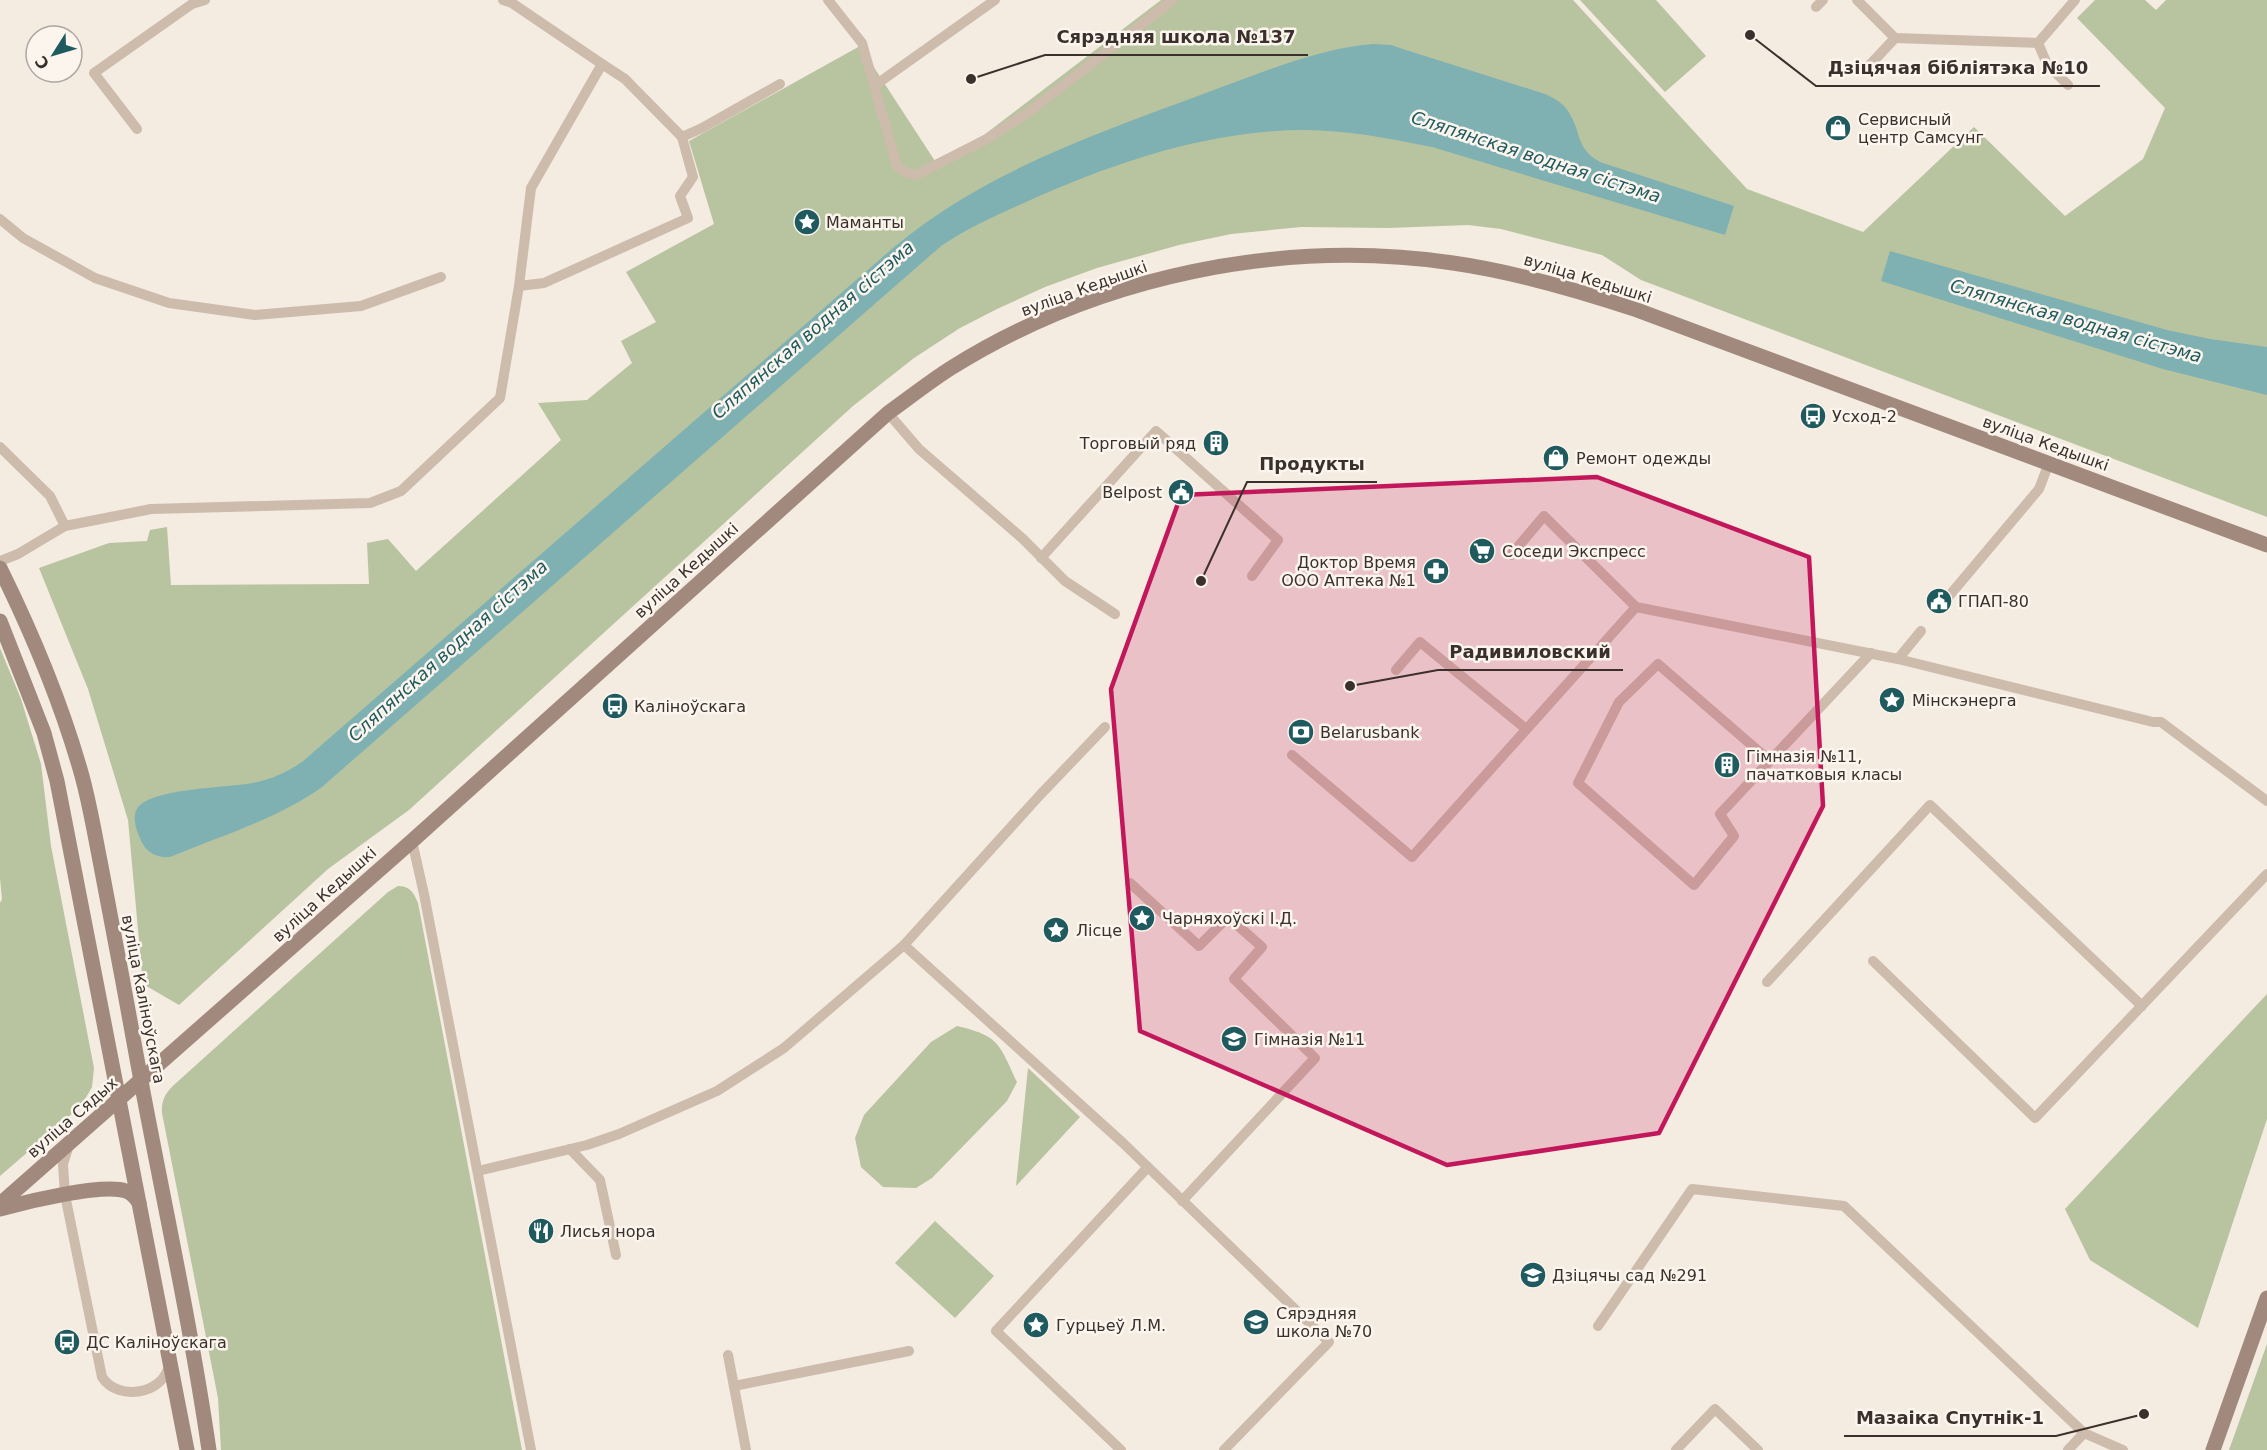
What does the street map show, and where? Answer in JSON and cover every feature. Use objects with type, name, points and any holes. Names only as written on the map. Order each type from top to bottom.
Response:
[{"type":"street","name":"вуліца Кедышкі","points":[[141,1080],[412,841],[888,413],[950,369],[1001,340],[1047,318],[1132,287],[1179,274],[1252,260],[1323,256],[1384,257],[1451,262],[1481,267],[1584,293],[1648,314],[2267,545]]},
{"type":"street","name":"вуліца Каліноўскага","points":[[0,568],[24,616],[50,679],[83,778],[196,1360],[209,1450]]},
{"type":"street","points":[[0,621],[40,723],[57,781],[187,1450]]},
{"type":"street","name":"вуліца Сядых","points":[[0,1204],[141,1080]]},
{"type":"street","points":[[0,1209],[65,1195],[117,1189],[133,1194],[141,1207]]},
{"type":"street","points":[[2212,1450],[2267,1298]]},
{"type":"lane","points":[[137,129],[94,73],[192,4],[205,0]]},
{"type":"lane","points":[[503,0],[512,3],[625,79],[682,137],[693,177],[680,196],[688,219],[544,283],[519,286]]},
{"type":"lane","points":[[828,0],[862,43],[897,166],[905,172],[916,175],[985,140],[1030,111],[1173,0]]},
{"type":"lane","points":[[874,86],[995,0]]},
{"type":"lane","points":[[1857,0],[1895,38],[2038,43]]},
{"type":"lane","points":[[2038,43],[2075,0]]},
{"type":"lane","points":[[1867,68],[1895,38]]},
{"type":"lane","points":[[2038,43],[2047,64],[2068,85]]},
{"type":"lane","points":[[0,561],[18,554],[65,526],[151,509],[370,502],[401,491],[500,398],[519,286],[531,188],[602,64]]},
{"type":"lane","points":[[682,137],[780,84]]},
{"type":"lane","points":[[0,219],[24,238],[95,278],[169,303],[255,315],[361,306],[441,277]]},
{"type":"lane","points":[[888,413],[919,449],[1022,538],[1065,581],[1115,614]]},
{"type":"lane","points":[[1041,558],[1156,431],[1278,540],[1252,576]]},
{"type":"lane","points":[[0,447],[50,496],[65,526]]},
{"type":"lane","points":[[1944,602],[2039,489],[2049,464]]},
{"type":"lane","points":[[1511,555],[1544,516],[1636,607],[1871,653],[2153,722],[2161,722],[2267,801]]},
{"type":"lane","points":[[1292,755],[1412,857],[1636,607]]},
{"type":"lane","points":[[1898,659],[1921,631]]},
{"type":"lane","points":[[1396,670],[1420,642],[1526,729]]},
{"type":"lane","points":[[1770,761],[1658,664],[1619,702],[1578,783],[1694,885],[1734,836],[1720,814],[1770,761],[1871,653]]},
{"type":"lane","points":[[478,1171],[570,1149],[619,1134],[717,1091],[784,1048],[904,945],[1040,795],[1106,727]]},
{"type":"lane","points":[[1767,982],[1930,805],[2142,1006]]},
{"type":"lane","points":[[412,841],[531,1450]]},
{"type":"lane","points":[[1873,961],[2034,1118],[2267,874]]},
{"type":"lane","points":[[1130,883],[1199,946],[1228,917],[1262,946],[1234,979],[1315,1058],[1182,1201]]},
{"type":"lane","points":[[904,945],[996,1026],[1329,1342],[1224,1450]]},
{"type":"lane","points":[[70,1142],[63,1164],[65,1195],[99,1369],[106,1383],[117,1391],[157,1386],[168,1373],[169,1356]]},
{"type":"lane","points":[[570,1149],[600,1180],[616,1255]]},
{"type":"lane","points":[[1121,1450],[996,1331],[1147,1168]]},
{"type":"lane","points":[[1598,1326],[1692,1189],[1844,1206],[2084,1433],[2123,1450]]},
{"type":"lane","points":[[734,1386],[909,1351]]},
{"type":"lane","points":[[728,1355],[746,1450]]},
{"type":"lane","points":[[1677,1450],[1715,1409],[1758,1450]]},
{"type":"lane","points":[[2068,1450],[2084,1433]]},
{"type":"highlighted area","points":[[1597,477],[1809,557],[1823,806],[1659,1133],[1447,1165],[1140,1031],[1111,689],[1181,495]]},
{"type":"green space","points":[[1161,0],[1573,0],[1747,189],[1863,232],[1974,127],[2065,216],[2143,159],[2165,108],[2077,18],[2095,0],[2145,0],[2156,10],[2166,0],[2267,0],[2267,517],[1641,280],[1602,255],[1501,229],[1468,225],[1388,228],[1301,227],[1231,234],[1179,245],[1097,268],[1045,287],[960,328],[914,358],[853,406],[409,810],[328,869],[179,1005],[143,984],[128,820],[88,689],[39,568],[109,543],[147,541],[150,530],[167,527],[171,585],[369,584],[367,543],[388,539],[416,571],[561,440],[538,403],[587,400],[632,363],[621,341],[656,322],[626,272],[714,224],[689,141],[860,46],[935,161],[984,135]]},
{"type":"green space","points":[[1580,0],[1656,0],[1706,56],[1665,92]]},
{"type":"green space","points":[[0,648],[21,699],[41,764],[51,846],[94,1068],[92,1087],[81,1106],[0,1176],[0,903],[2,899],[0,878]]},
{"type":"green space","points":[[398,886],[406,887],[411,891],[418,903],[522,1450],[221,1450],[218,1398],[162,1113],[163,1100],[175,1084],[388,892]]},
{"type":"green space","points":[[2267,994],[2267,1119],[2198,1328],[2090,1260],[2065,1209]]},
{"type":"green space","points":[[957,1026],[990,1038],[1001,1050],[1017,1082],[1007,1101],[932,1178],[916,1188],[883,1187],[861,1167],[855,1138],[864,1115],[931,1042]]},
{"type":"green space","points":[[1028,1068],[1080,1117],[1016,1186]]},
{"type":"green space","points":[[935,1221],[994,1276],[955,1318],[895,1263]]},
{"type":"green space","points":[[2267,1344],[2267,1450],[2229,1450]]},
{"type":"water","name":"Сляпянская водная сістэма","points":[[1391,45],[1552,97],[1566,108],[1586,151],[1600,162],[1734,206],[1725,235],[1432,147],[1348,133],[1297,130],[1227,137],[1158,152],[1091,175],[993,217],[941,246],[322,787],[268,818],[170,857],[154,855],[145,847],[135,822],[135,813],[144,802],[172,793],[259,782],[278,776],[302,762],[893,248],[928,221],[1003,176],[1083,140],[1288,63],[1352,46]]},
{"type":"water","name":"Сляпянская водная сістэма","points":[[1890,251],[2167,330],[2267,347],[2267,395],[2163,369],[1881,281]]},
{"type":"place","name":"Дзіцячая бібліятэка №10","points":[[1750,35]]},
{"type":"place","name":"Сярэдняя школа №137","points":[[971,79]]},
{"type":"place","name":"Сервисный центр Самсунг","points":[[1838,128]]},
{"type":"place","name":"Маманты","points":[[807,222]]},
{"type":"place","name":"Усход-2","points":[[1813,416]]},
{"type":"place","name":"Торговый ряд","points":[[1216,443]]},
{"type":"place","name":"Ремонт одежды","points":[[1556,458]]},
{"type":"place","name":"Belpost","points":[[1181,492]]},
{"type":"place","name":"Соседи Экспресс","points":[[1482,551]]},
{"type":"place","name":"Доктор Время ООО Аптека №1","points":[[1436,571]]},
{"type":"place","name":"Продукты","points":[[1201,581]]},
{"type":"place","name":"ГПАП-80","points":[[1939,601]]},
{"type":"place","name":"Радивиловский","points":[[1350,686]]},
{"type":"place","name":"Мінскэнерга","points":[[1892,700]]},
{"type":"place","name":"Каліноўскага","points":[[615,706]]},
{"type":"place","name":"Belarusbank","points":[[1301,732]]},
{"type":"place","name":"Гімназія №11, пачатковыя класы","points":[[1727,765]]},
{"type":"place","name":"Чарняхоўскі І.Д.","points":[[1142,918]]},
{"type":"place","name":"Лісце","points":[[1056,930]]},
{"type":"place","name":"Гімназія №11","points":[[1234,1039]]},
{"type":"place","name":"Лисья нора","points":[[541,1231]]},
{"type":"place","name":"Дзіцячы сад №291","points":[[1533,1275]]},
{"type":"place","name":"Сярэдняя школа №70","points":[[1256,1322]]},
{"type":"place","name":"Гурцьеў Л.М.","points":[[1036,1325]]},
{"type":"place","name":"ДС Каліноўскага","points":[[67,1342]]},
{"type":"place","name":"Мазаіка Спутнік-1","points":[[2144,1414]]}]
